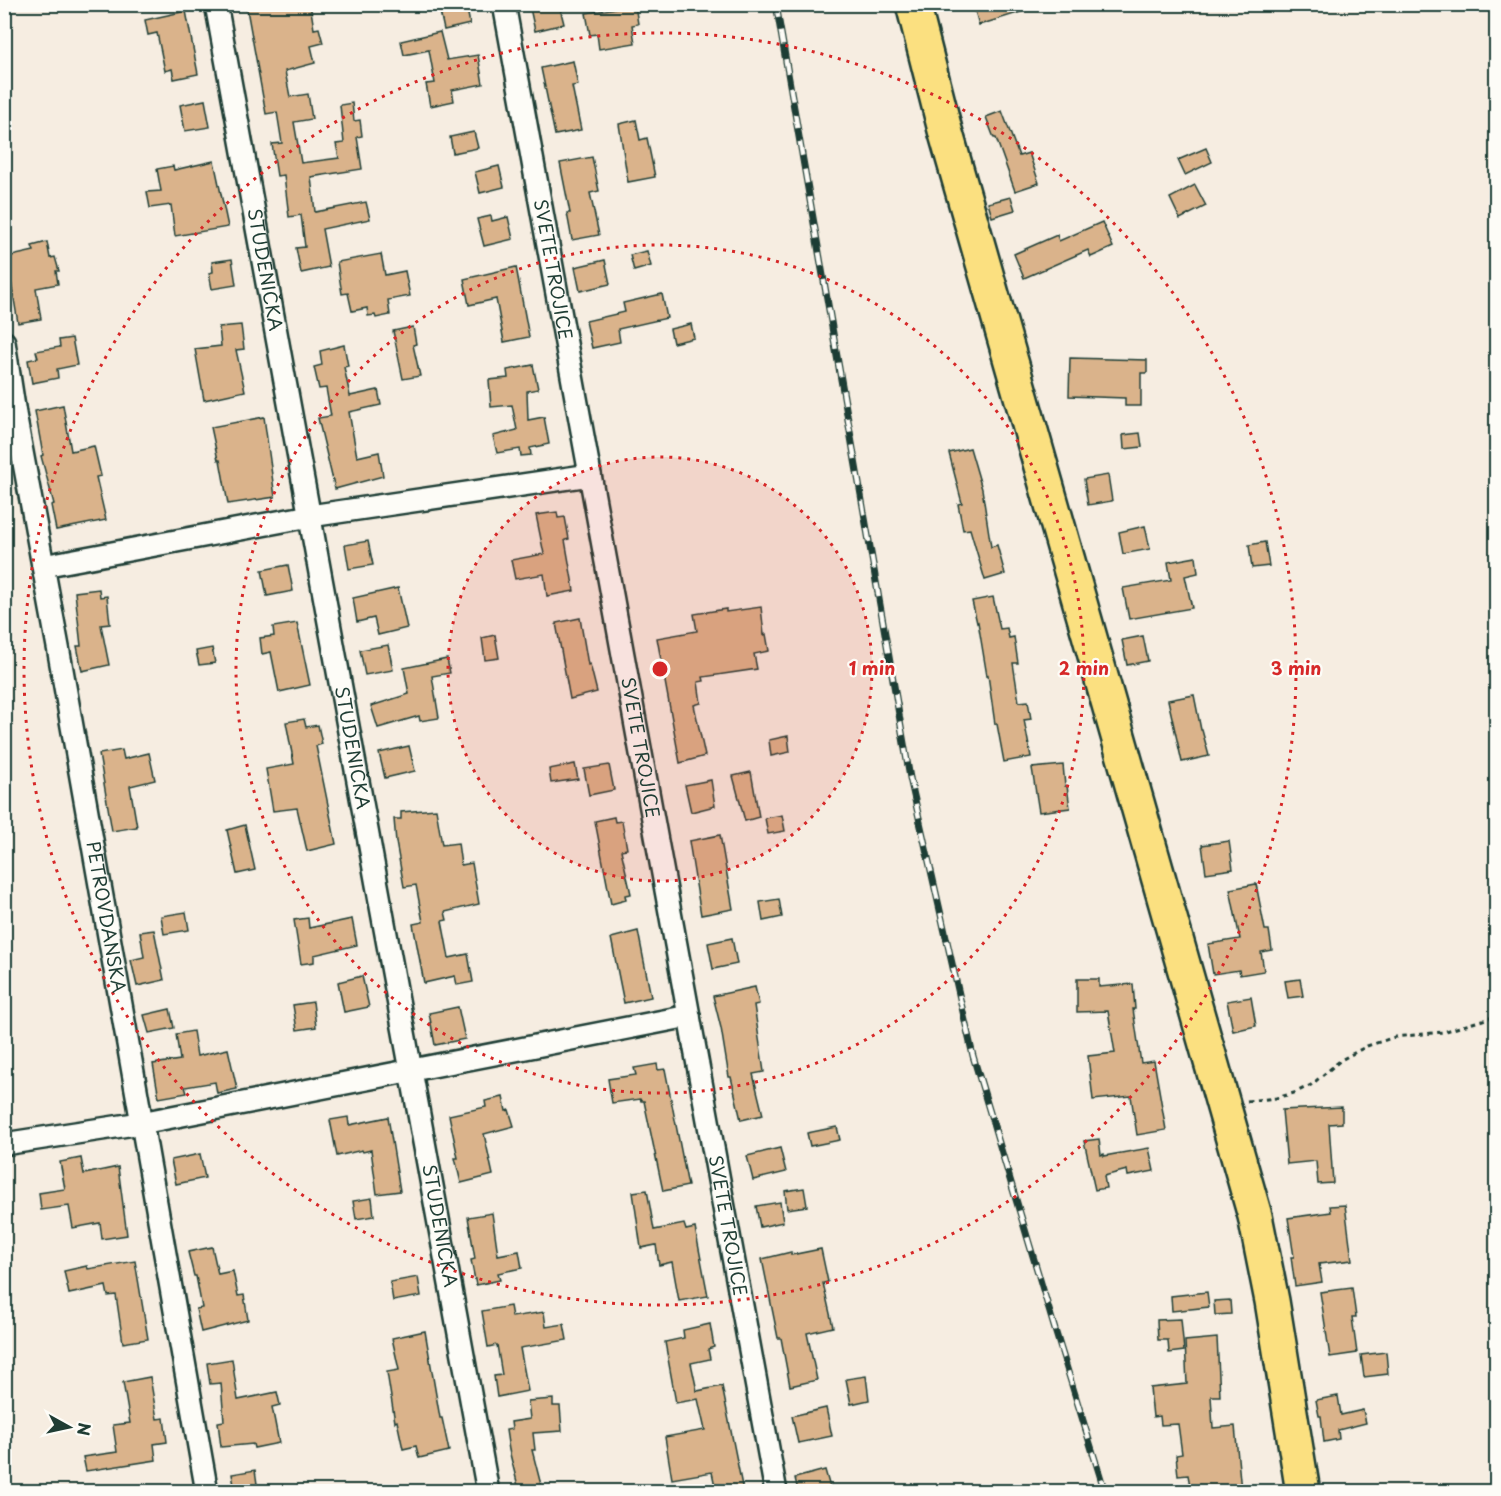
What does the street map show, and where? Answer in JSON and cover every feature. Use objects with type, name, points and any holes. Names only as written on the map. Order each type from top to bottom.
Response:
[{"type":"main road","points":[[913,4],[945,129],[1255,1216],[1272,1301],[1303,1491]]},
{"type":"street","name":"STUDENIČKA","points":[[216,4],[488,1491]]},
{"type":"street","name":"SVETE TROJICE","points":[[504,4],[776,1491]]},
{"type":"street","name":"PETROVDANSKA","points":[[4,342],[207,1491]]},
{"type":"street","points":[[43,566],[310,516],[590,475]]},
{"type":"street","points":[[4,1144],[141,1123],[689,1016]]},
{"type":"path","points":[[1224,1102],[1276,1098],[1294,1093],[1311,1084],[1341,1060],[1367,1046],[1395,1037],[1443,1032],[1497,1016]]},
{"type":"building","points":[[246,4],[310,4],[314,29],[319,28],[323,43],[311,46],[315,63],[285,71],[290,97],[308,94],[312,119],[294,122],[301,163],[339,158],[336,144],[344,143],[340,105],[352,103],[354,121],[360,120],[362,136],[357,137],[362,169],[311,177],[315,212],[366,202],[370,219],[322,229],[329,267],[301,273],[296,248],[305,247],[301,215],[289,217],[284,175],[277,176],[272,144],[282,143],[277,112],[266,114]]},
{"type":"building","points":[[448,4],[466,4],[470,24],[444,30],[439,7]]},
{"type":"building","points":[[544,4],[559,4],[564,24],[535,31],[530,8]]},
{"type":"building","points":[[973,4],[1034,4],[1034,8],[979,25]]},
{"type":"building","points":[[635,5],[638,24],[632,25],[635,43],[599,49],[597,34],[590,35],[586,13]]},
{"type":"building","points":[[186,11],[198,74],[174,79],[172,69],[165,71],[157,33],[148,35],[145,20]]},
{"type":"building","points":[[440,32],[447,60],[478,55],[483,84],[452,90],[454,101],[430,106],[426,84],[435,83],[429,50],[404,55],[401,41]]},
{"type":"building","points":[[573,61],[578,85],[572,86],[581,130],[555,135],[541,68]]},
{"type":"building","points":[[205,100],[210,127],[185,131],[180,105]]},
{"type":"building","points":[[1002,111],[1019,156],[1029,153],[1039,183],[1015,191],[986,117]]},
{"type":"building","points":[[636,120],[640,140],[647,138],[655,177],[628,182],[619,124]]},
{"type":"building","points":[[474,132],[478,148],[453,153],[450,137]]},
{"type":"building","points":[[1206,148],[1212,162],[1185,175],[1178,160]]},
{"type":"building","points":[[592,157],[599,191],[590,193],[599,235],[572,240],[567,213],[570,213],[560,163]]},
{"type":"building","points":[[214,161],[228,227],[175,236],[171,205],[150,208],[147,192],[161,191],[157,169],[173,166],[174,170]]},
{"type":"building","points":[[499,166],[504,187],[480,193],[475,172]]},
{"type":"building","points":[[1195,185],[1206,206],[1180,219],[1170,198]]},
{"type":"building","points":[[1011,197],[1015,210],[992,217],[988,203]]},
{"type":"building","points":[[491,216],[492,221],[508,217],[513,239],[484,246],[477,219]]},
{"type":"building","points":[[1102,222],[1113,247],[1091,257],[1088,250],[1024,278],[1014,254],[1057,235],[1059,241]]},
{"type":"building","points":[[47,242],[50,258],[55,257],[59,271],[56,271],[58,284],[36,288],[41,319],[18,323],[7,257],[34,251],[32,246]]},
{"type":"building","points":[[647,251],[651,266],[634,271],[630,255]]},
{"type":"building","points":[[381,254],[385,275],[405,271],[410,296],[388,300],[390,315],[376,318],[375,315],[368,316],[367,308],[352,311],[348,293],[342,294],[337,262]]},
{"type":"building","points":[[232,259],[236,285],[212,289],[209,273],[213,272],[212,262]]},
{"type":"building","points":[[605,260],[610,284],[580,291],[575,267]]},
{"type":"building","points":[[516,267],[529,337],[504,342],[496,299],[469,305],[464,279]]},
{"type":"building","points":[[662,294],[667,318],[618,329],[620,342],[592,348],[586,321],[625,312],[623,303]]},
{"type":"building","points":[[691,324],[694,338],[673,343],[670,329]]},
{"type":"building","points":[[241,325],[244,349],[236,350],[245,391],[204,400],[195,349],[221,346],[219,327]]},
{"type":"building","points":[[413,327],[416,344],[413,345],[420,376],[403,379],[393,331]]},
{"type":"building","points":[[72,338],[77,365],[57,369],[58,378],[32,383],[28,360],[38,358],[36,351],[60,347],[59,340]]},
{"type":"building","points":[[344,345],[348,366],[344,367],[350,396],[378,390],[381,405],[349,412],[357,457],[379,452],[383,476],[335,489],[318,418],[331,416],[326,388],[319,389],[314,367],[322,365],[320,351]]},
{"type":"building","points":[[1070,358],[1147,360],[1147,373],[1141,373],[1141,406],[1125,406],[1125,398],[1069,396]]},
{"type":"building","points":[[533,365],[538,389],[527,391],[528,420],[544,417],[549,444],[530,448],[531,455],[521,456],[520,449],[497,453],[493,436],[517,430],[512,405],[491,407],[489,380],[508,378],[507,370]]},
{"type":"building","points":[[63,405],[71,451],[94,446],[101,476],[96,477],[106,520],[56,530],[51,505],[54,504],[41,456],[43,455],[35,411]]},
{"type":"building","points":[[264,417],[275,497],[228,504],[211,427]]},
{"type":"building","points":[[1140,433],[1142,447],[1124,449],[1123,435]]},
{"type":"building","points":[[970,448],[982,489],[991,547],[997,545],[1005,574],[985,580],[970,529],[963,530],[958,504],[962,503],[949,453]]},
{"type":"building","points":[[1108,475],[1112,501],[1088,505],[1084,479]]},
{"type":"building","points":[[557,512],[558,518],[565,517],[569,539],[565,540],[574,591],[547,596],[544,574],[515,579],[511,560],[544,554],[536,515]]},
{"type":"building","points":[[1145,526],[1150,549],[1123,554],[1119,532]]},
{"type":"building","points":[[368,541],[373,565],[349,569],[345,545]]},
{"type":"building","points":[[1265,542],[1269,566],[1252,568],[1249,545]]},
{"type":"building","points":[[1196,557],[1198,573],[1185,576],[1192,608],[1129,619],[1123,588],[1171,580],[1168,562]]},
{"type":"building","points":[[288,565],[293,591],[267,596],[262,570]]},
{"type":"building","points":[[398,588],[407,628],[378,635],[374,618],[357,622],[353,598]]},
{"type":"building","points":[[99,589],[100,597],[107,596],[110,624],[101,625],[109,665],[82,671],[77,646],[81,646],[75,592]]},
{"type":"building","points":[[993,597],[1000,629],[1007,628],[1009,638],[1014,637],[1018,663],[1013,663],[1019,702],[1028,701],[1031,719],[1024,720],[1031,757],[1004,762],[972,601]]},
{"type":"building","points":[[761,607],[764,635],[766,634],[769,651],[754,654],[757,669],[703,677],[704,681],[698,682],[701,703],[694,705],[705,756],[680,763],[657,638],[697,631],[694,614]]},
{"type":"building","points":[[580,618],[588,665],[590,664],[597,692],[570,699],[556,623]]},
{"type":"building","points":[[297,623],[310,685],[279,692],[271,652],[262,654],[260,638],[274,636],[273,627]]},
{"type":"building","points":[[495,635],[499,658],[485,660],[482,638]]},
{"type":"building","points":[[1143,636],[1148,661],[1127,665],[1122,640]]},
{"type":"building","points":[[388,645],[393,670],[365,675],[360,650]]},
{"type":"building","points":[[212,648],[215,663],[199,665],[196,651]]},
{"type":"building","points":[[447,659],[450,673],[432,676],[439,718],[420,721],[419,716],[378,728],[371,706],[409,694],[404,668]]},
{"type":"building","points":[[1194,695],[1209,756],[1182,762],[1168,700]]},
{"type":"building","points":[[304,719],[306,727],[318,725],[322,744],[316,746],[336,844],[307,851],[297,808],[273,811],[266,769],[294,764],[286,722]]},
{"type":"building","points":[[788,736],[790,752],[771,756],[769,740]]},
{"type":"building","points":[[409,746],[415,771],[385,778],[379,753]]},
{"type":"building","points":[[122,750],[124,759],[149,753],[155,780],[130,786],[137,827],[112,831],[99,754]]},
{"type":"building","points":[[575,764],[578,779],[551,783],[549,769]]},
{"type":"building","points":[[609,765],[614,790],[589,795],[584,769]]},
{"type":"building","points":[[1063,765],[1070,808],[1039,812],[1032,768]]},
{"type":"building","points":[[751,772],[759,817],[745,821],[733,776]]},
{"type":"building","points":[[711,780],[715,806],[691,812],[685,785]]},
{"type":"building","points":[[436,809],[442,845],[458,843],[461,865],[472,863],[479,904],[445,912],[447,920],[442,921],[449,958],[468,954],[473,982],[457,985],[455,976],[424,983],[413,924],[423,922],[416,885],[404,887],[396,842],[394,819],[401,819],[401,812]]},
{"type":"building","points":[[782,815],[785,831],[768,834],[765,818]]},
{"type":"building","points":[[614,817],[615,822],[622,821],[627,849],[621,850],[631,894],[625,895],[626,900],[611,904],[595,821]]},
{"type":"building","points":[[245,825],[255,870],[237,874],[227,830]]},
{"type":"building","points":[[720,835],[733,909],[701,915],[689,841]]},
{"type":"building","points":[[1229,841],[1233,869],[1206,873],[1202,845]]},
{"type":"building","points":[[1256,884],[1265,930],[1269,930],[1272,950],[1261,952],[1264,971],[1240,975],[1239,970],[1213,974],[1208,944],[1240,939],[1230,889]]},
{"type":"building","points":[[779,899],[782,917],[763,921],[760,902]]},
{"type":"building","points":[[186,912],[189,930],[164,934],[161,916]]},
{"type":"building","points":[[308,918],[309,928],[352,919],[357,945],[314,955],[314,962],[301,964],[294,920]]},
{"type":"building","points":[[154,930],[164,980],[137,986],[131,960],[144,957],[140,932]]},
{"type":"building","points":[[638,931],[651,997],[624,1003],[611,938]]},
{"type":"building","points":[[732,938],[737,964],[713,969],[708,943]]},
{"type":"building","points":[[362,976],[369,1007],[344,1012],[338,982]]},
{"type":"building","points":[[1077,979],[1099,979],[1099,987],[1133,984],[1135,1009],[1133,1009],[1141,1063],[1154,1061],[1166,1130],[1137,1135],[1131,1096],[1093,1100],[1088,1056],[1115,1053],[1108,1011],[1077,1012]]},
{"type":"building","points":[[1300,979],[1303,996],[1288,998],[1285,981]]},
{"type":"building","points":[[755,987],[759,1004],[754,1005],[764,1072],[753,1074],[763,1115],[741,1120],[731,1077],[729,1077],[713,996]]},
{"type":"building","points":[[1251,997],[1256,1026],[1233,1031],[1227,1001]]},
{"type":"building","points":[[313,1002],[316,1027],[297,1030],[293,1005]]},
{"type":"building","points":[[458,1007],[465,1039],[435,1045],[429,1013]]},
{"type":"building","points":[[170,1009],[174,1028],[149,1033],[144,1015]]},
{"type":"building","points":[[193,1031],[197,1056],[228,1049],[237,1089],[217,1093],[215,1082],[185,1087],[187,1093],[159,1098],[153,1064],[180,1060],[176,1034]]},
{"type":"building","points":[[657,1064],[658,1070],[665,1069],[688,1186],[663,1191],[644,1101],[640,1099],[612,1103],[608,1079],[636,1075],[634,1068]]},
{"type":"building","points":[[503,1097],[506,1111],[509,1110],[514,1126],[484,1134],[493,1175],[461,1183],[449,1115],[486,1107],[485,1101]]},
{"type":"building","points":[[1342,1107],[1342,1123],[1329,1124],[1333,1183],[1318,1184],[1316,1161],[1287,1164],[1282,1110]]},
{"type":"building","points":[[348,1117],[349,1125],[388,1117],[400,1191],[377,1194],[371,1150],[337,1156],[330,1120]]},
{"type":"building","points":[[837,1127],[840,1140],[810,1146],[807,1133]]},
{"type":"building","points":[[1099,1139],[1101,1155],[1104,1154],[1104,1156],[1149,1148],[1154,1171],[1128,1176],[1127,1170],[1104,1176],[1106,1188],[1095,1190],[1084,1141]]},
{"type":"building","points":[[780,1148],[786,1172],[753,1180],[747,1156]]},
{"type":"building","points":[[200,1154],[205,1178],[176,1184],[171,1160]]},
{"type":"building","points":[[81,1158],[84,1174],[118,1167],[127,1235],[102,1239],[100,1223],[73,1228],[69,1206],[41,1210],[39,1193],[65,1189],[60,1162]]},
{"type":"building","points":[[804,1188],[807,1206],[787,1209],[785,1191]]},
{"type":"building","points":[[647,1190],[654,1230],[684,1224],[686,1230],[695,1228],[708,1296],[679,1301],[672,1262],[659,1265],[656,1245],[641,1248],[633,1192]]},
{"type":"building","points":[[372,1198],[374,1216],[356,1219],[353,1201]]},
{"type":"building","points":[[780,1202],[783,1222],[760,1227],[756,1206]]},
{"type":"building","points":[[1345,1205],[1352,1260],[1319,1264],[1322,1282],[1295,1286],[1291,1257],[1294,1257],[1288,1218],[1331,1212],[1330,1206]]},
{"type":"building","points":[[492,1213],[498,1255],[519,1251],[522,1268],[498,1273],[500,1280],[476,1285],[471,1260],[475,1259],[468,1217]]},
{"type":"building","points":[[212,1247],[218,1274],[233,1271],[238,1296],[244,1295],[248,1320],[201,1332],[196,1309],[202,1308],[196,1276],[194,1276],[188,1252]]},
{"type":"building","points":[[821,1249],[828,1282],[823,1283],[833,1327],[807,1333],[817,1380],[790,1386],[762,1259],[791,1252],[791,1255]]},
{"type":"building","points":[[135,1261],[148,1339],[123,1343],[116,1295],[108,1296],[106,1286],[69,1294],[64,1271]]},
{"type":"building","points":[[418,1277],[421,1296],[393,1301],[390,1282]]},
{"type":"building","points":[[1352,1288],[1356,1317],[1352,1317],[1357,1353],[1330,1357],[1320,1292]]},
{"type":"building","points":[[1207,1292],[1209,1307],[1172,1311],[1171,1296]]},
{"type":"building","points":[[1230,1300],[1231,1314],[1215,1315],[1214,1301]]},
{"type":"building","points":[[510,1306],[512,1317],[544,1312],[546,1327],[564,1324],[567,1340],[520,1348],[528,1391],[497,1397],[494,1376],[502,1375],[497,1345],[488,1347],[482,1311]]},
{"type":"building","points":[[1181,1319],[1184,1351],[1169,1353],[1168,1340],[1158,1340],[1157,1320]]},
{"type":"building","points":[[710,1324],[714,1347],[708,1349],[710,1359],[691,1363],[697,1391],[722,1386],[743,1491],[716,1491],[712,1472],[672,1479],[665,1437],[705,1430],[698,1399],[676,1403],[665,1342],[684,1338],[683,1330]]},
{"type":"building","points":[[425,1331],[440,1418],[442,1418],[449,1451],[419,1458],[416,1446],[403,1449],[397,1421],[395,1422],[387,1372],[399,1370],[392,1338]]},
{"type":"building","points":[[1217,1338],[1220,1396],[1211,1396],[1213,1428],[1235,1426],[1241,1491],[1191,1491],[1188,1475],[1178,1476],[1176,1455],[1182,1454],[1178,1424],[1161,1425],[1160,1416],[1153,1417],[1150,1388],[1187,1384],[1185,1341]]},
{"type":"building","points":[[1386,1352],[1388,1374],[1364,1377],[1361,1355]]},
{"type":"building","points":[[232,1359],[238,1400],[277,1392],[280,1405],[272,1407],[279,1443],[254,1448],[253,1444],[221,1447],[218,1422],[224,1421],[221,1383],[210,1384],[207,1363]]},
{"type":"building","points":[[866,1376],[869,1400],[851,1404],[846,1379]]},
{"type":"building","points":[[150,1377],[157,1419],[164,1418],[167,1442],[154,1444],[156,1460],[86,1471],[83,1457],[117,1452],[113,1425],[130,1423],[123,1382]]},
{"type":"building","points":[[1338,1396],[1341,1415],[1363,1410],[1366,1423],[1338,1430],[1339,1439],[1324,1442],[1321,1416],[1319,1416],[1316,1400]]},
{"type":"building","points":[[553,1399],[553,1406],[560,1406],[562,1431],[533,1433],[535,1450],[532,1450],[541,1485],[519,1490],[506,1430],[512,1429],[511,1422],[530,1419],[528,1401]]},
{"type":"building","points":[[826,1408],[832,1436],[798,1443],[792,1416]]},
{"type":"building","points":[[255,1470],[258,1491],[235,1491],[232,1474]]},
{"type":"building","points":[[825,1470],[831,1491],[798,1491],[795,1478]]},
{"type":"railway","points":[[776,4],[910,778],[973,1056],[1105,1492]]}]
